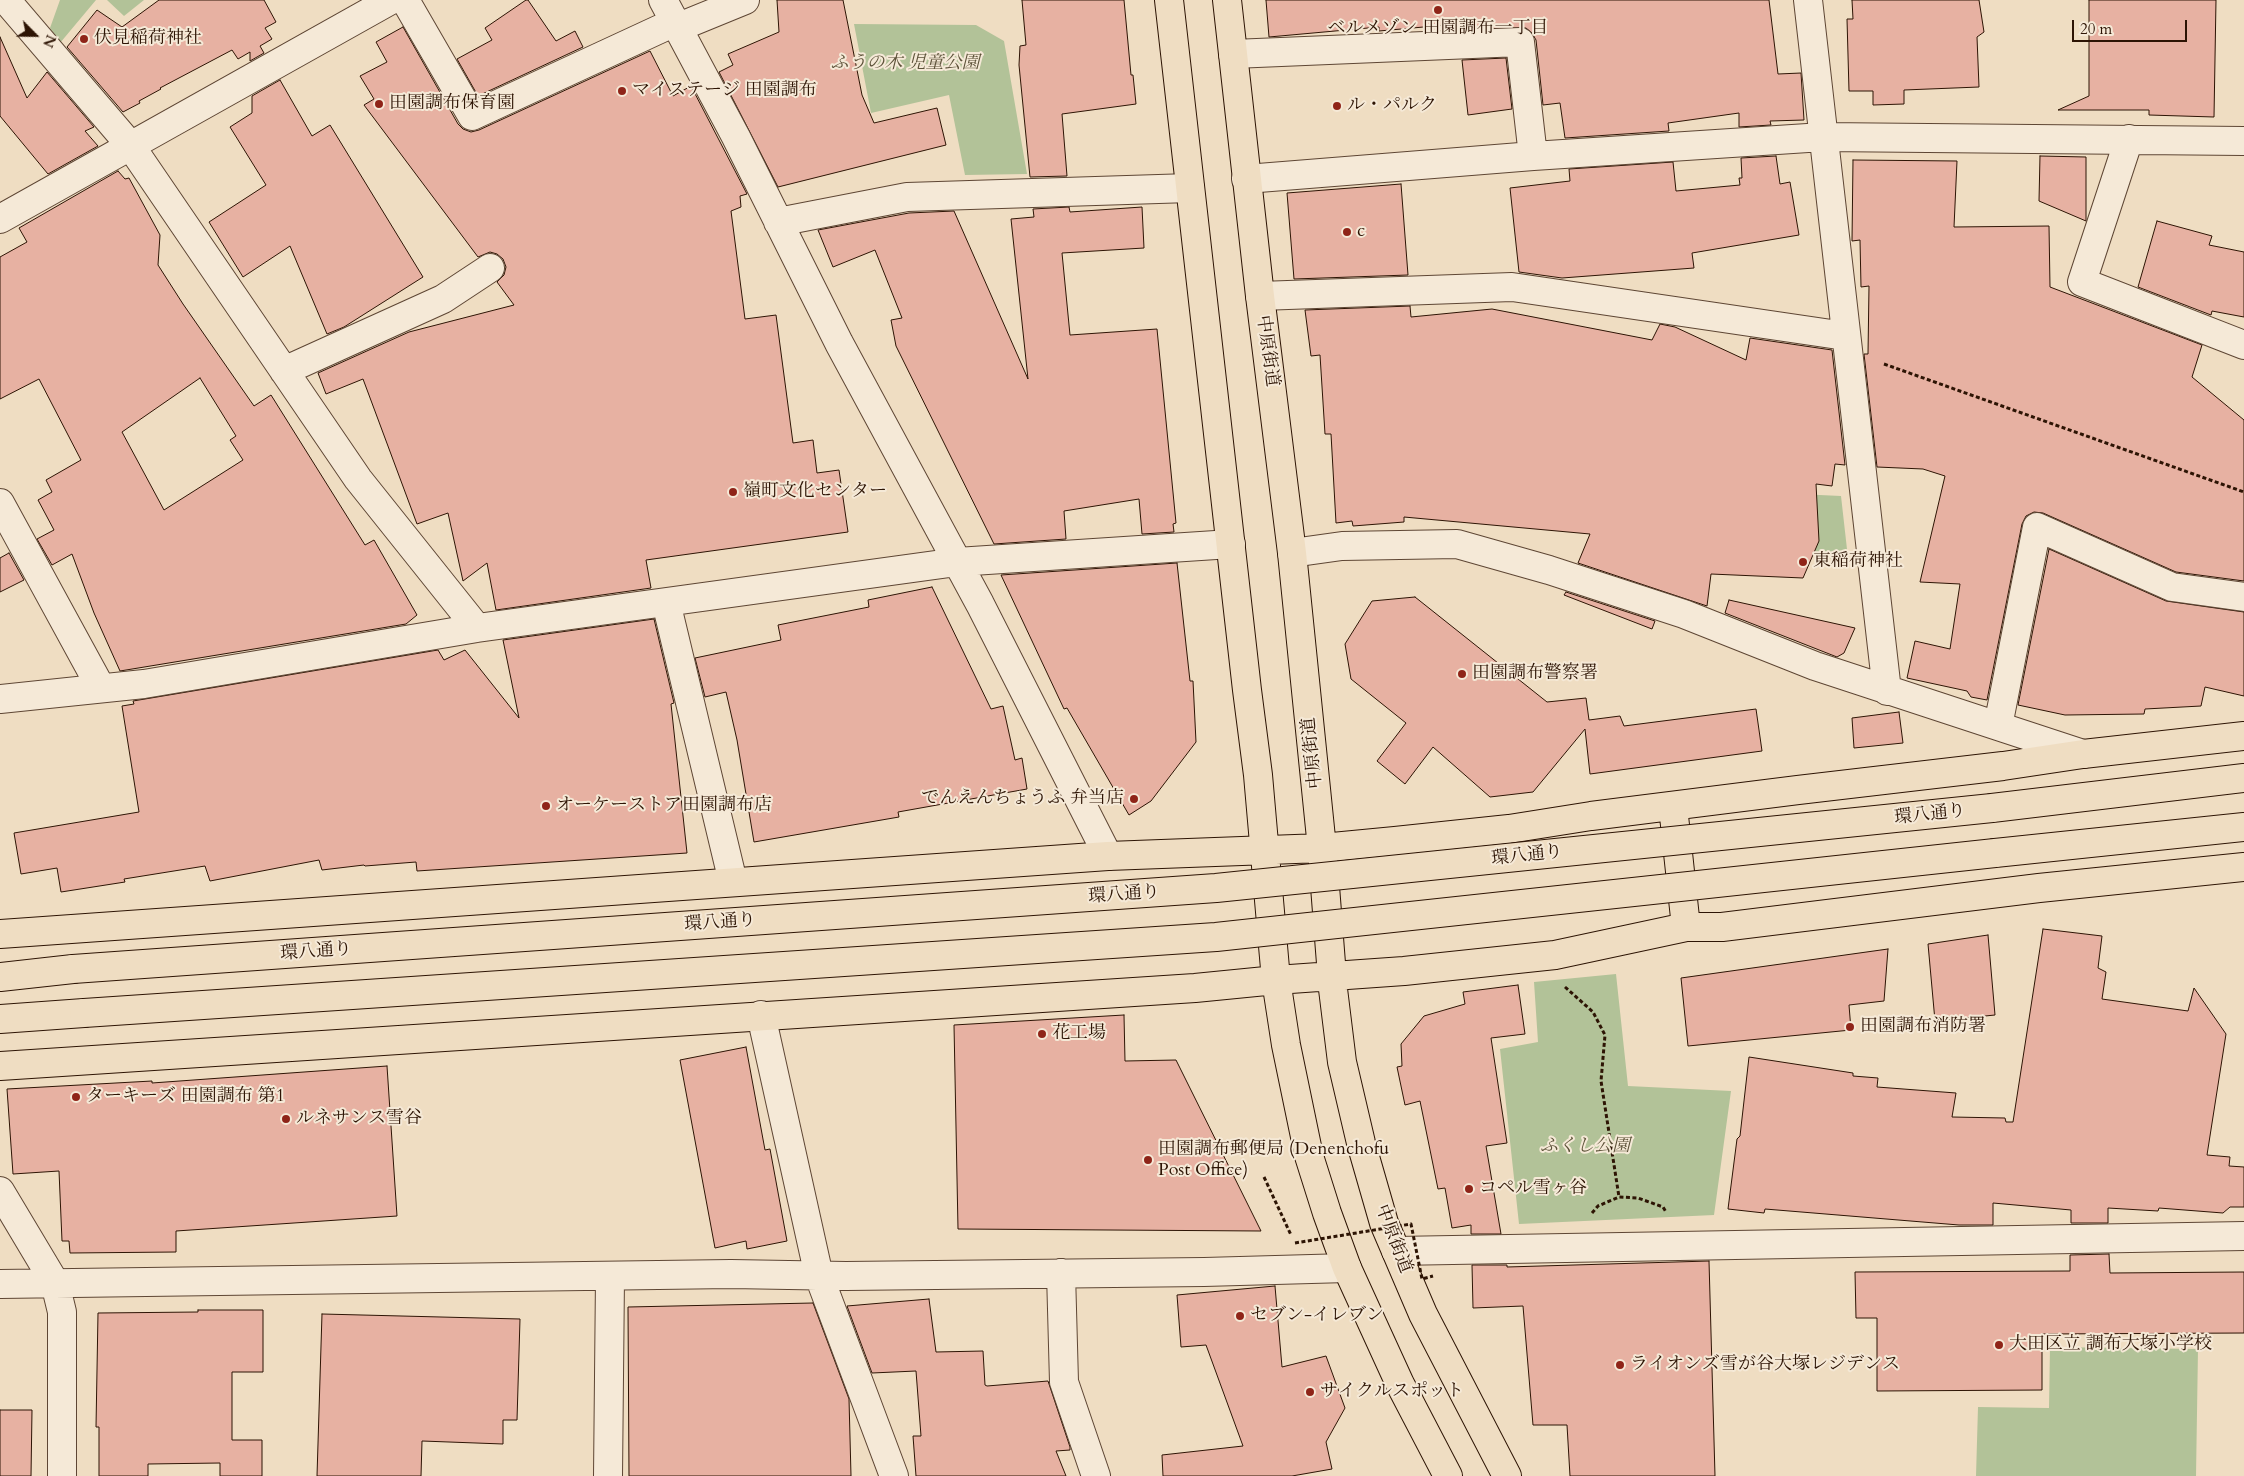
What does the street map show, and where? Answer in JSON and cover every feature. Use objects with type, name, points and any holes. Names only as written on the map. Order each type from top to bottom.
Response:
[{"type":"main road","points":[[1169,0],[1265,850],[1276,980],[1288,1054],[1309,1156],[1347,1268],[1400,1384],[1448,1476]]},
{"type":"main road","name":"中原街道","points":[[1227,0],[1246,179],[1292,553],[1322,848],[1332,976],[1342,1062],[1360,1144],[1384,1223],[1423,1314],[1507,1476]]},
{"type":"main road","points":[[0,934],[1108,856],[1322,848],[1509,829],[1591,816],[2003,766],[2083,754],[2244,736]]},
{"type":"main road","name":"環八通り","points":[[0,977],[73,969],[1216,888],[1992,808],[2244,778]]},
{"type":"main road","points":[[1673,806],[1686,927]]},
{"type":"main road","points":[[0,1019],[1216,937],[2244,827]]},
{"type":"main road","points":[[0,1066],[1195,988],[1332,976],[1555,955],[1686,927],[1722,927],[2049,887],[2244,867]]},
{"type":"street","points":[[6,0],[130,145],[358,479],[477,628]]},
{"type":"street","points":[[405,0],[472,116],[672,16],[745,0]]},
{"type":"street","points":[[1808,0],[1887,691]]},
{"type":"street","points":[[0,218],[379,3]]},
{"type":"street","points":[[672,16],[839,343],[957,562],[1108,856]]},
{"type":"street","points":[[1233,54],[1520,42],[1534,156]]},
{"type":"street","points":[[1246,179],[1534,156],[1823,136],[2244,141]]},
{"type":"street","points":[[2129,139],[2082,282],[2244,345]]},
{"type":"street","points":[[778,222],[907,197],[1190,188]]},
{"type":"street","points":[[284,371],[443,299],[490,268]]},
{"type":"street","points":[[1260,296],[1512,287],[1846,343]]},
{"type":"street","points":[[0,503],[101,688]]},
{"type":"street","points":[[1998,726],[2037,527],[2172,587],[2244,597]]},
{"type":"street","points":[[0,698],[144,684],[477,628],[957,562],[1230,544]]},
{"type":"street","points":[[1292,553],[1342,546],[1456,544],[1549,570],[1684,614],[1815,666],[2083,754]]},
{"type":"street","points":[[666,602],[733,882]]},
{"type":"street","points":[[761,1015],[819,1276],[894,1476]]},
{"type":"street","points":[[0,1190],[55,1283],[62,1312],[62,1476]]},
{"type":"street","points":[[1396,1251],[2244,1236]]},
{"type":"street","points":[[0,1284],[731,1274],[819,1276],[1061,1274],[1347,1268]]},
{"type":"street","points":[[1061,1274],[1064,1382],[1096,1476]]},
{"type":"street","points":[[608,1476],[610,1277]]},
{"type":"path","points":[[1846,343],[2244,492]]},
{"type":"path","points":[[1555,955],[1558,982],[1593,1012],[1605,1035],[1601,1081],[1618,1197]]},
{"type":"path","points":[[1264,1177],[1295,1243],[1411,1224],[1422,1279],[1433,1276]]},
{"type":"green space","points":[[60,0],[96,0],[60,43],[50,28]]},
{"type":"green space","points":[[107,0],[144,0],[124,16]]},
{"type":"green space","name":"ふうの木 児童公園","points":[[854,24],[976,25],[1004,41],[1027,174],[965,175],[949,95],[871,113]]},
{"type":"green space","points":[[1777,493],[1841,496],[1849,567],[1777,535]]},
{"type":"green space","name":"ふくし公園","points":[[1616,974],[1628,1086],[1731,1091],[1714,1215],[1519,1224],[1500,1049],[1538,1042],[1534,982]]},
{"type":"green space","points":[[2050,1347],[2198,1349],[2196,1476],[1976,1476],[1978,1407],[2049,1408]]},
{"type":"building","points":[[159,0],[264,0],[276,22],[265,28],[272,39],[260,46],[264,53],[250,61],[250,52],[238,59],[232,50],[160,88],[139,101],[140,103],[123,112],[67,47],[97,10],[122,27]]},
{"type":"building","points":[[528,0],[556,41],[575,31],[583,47],[478,96],[457,59],[492,40],[485,28]]},
{"type":"building","points":[[777,0],[843,0],[862,95],[874,123],[937,108],[946,145],[778,187],[719,72],[733,65],[728,54],[779,32]]},
{"type":"building","points":[[1022,0],[1124,0],[1131,75],[1133,75],[1136,104],[1062,114],[1067,176],[1030,177],[1019,65],[1020,46],[1026,45]]},
{"type":"building","points":[[1266,0],[1769,0],[1778,74],[1801,73],[1804,120],[1770,121],[1771,125],[1739,127],[1739,113],[1668,123],[1669,131],[1565,138],[1560,103],[1543,105],[1536,40],[1526,28],[1458,29],[1457,24],[1379,31],[1379,27],[1269,37]]},
{"type":"building","points":[[1852,0],[1979,0],[1984,32],[1977,37],[1979,87],[1904,90],[1904,104],[1873,105],[1873,91],[1849,91],[1847,19],[1853,19]]},
{"type":"building","points":[[2089,0],[2216,0],[2214,117],[2149,115],[2149,110],[2058,110],[2089,96]]},
{"type":"building","points":[[403,27],[458,124],[463,129],[471,132],[650,51],[673,96],[691,86],[747,194],[740,196],[741,207],[731,211],[745,319],[776,315],[793,443],[813,440],[817,473],[839,470],[848,532],[646,560],[651,588],[496,610],[487,563],[463,581],[448,513],[417,524],[363,379],[326,394],[318,373],[409,332],[514,305],[497,282],[504,275],[506,267],[503,259],[497,254],[490,252],[478,257],[364,105],[374,99],[360,76],[387,62],[376,42]]},
{"type":"building","points":[[0,37],[27,98],[47,72],[94,127],[85,131],[98,146],[48,174],[0,116]]},
{"type":"building","points":[[1506,58],[1512,109],[1468,115],[1462,60]]},
{"type":"building","points":[[280,80],[312,136],[330,125],[423,277],[344,327],[327,334],[290,246],[243,277],[209,222],[266,185],[230,127],[252,113],[252,96]]},
{"type":"building","points":[[1776,156],[1780,184],[1790,182],[1799,235],[1692,253],[1694,268],[1562,278],[1519,272],[1510,188],[1570,181],[1569,169],[1673,162],[1676,191],[1740,185],[1739,178],[1742,178],[1741,158]]},
{"type":"building","points":[[2040,156],[2086,157],[2086,221],[2039,201]]},
{"type":"building","points":[[1853,160],[1957,161],[1954,227],[2049,226],[2050,287],[2202,345],[2192,377],[2244,420],[2244,581],[2176,572],[2043,513],[2034,512],[2026,516],[2022,524],[1987,700],[1971,697],[1967,691],[1907,678],[1915,641],[1950,649],[1960,584],[1920,582],[1945,476],[1923,469],[1877,467],[1864,354],[1868,354],[1869,286],[1861,287],[1860,240],[1852,241]]},
{"type":"building","points":[[118,171],[125,179],[129,178],[160,235],[158,265],[183,304],[254,406],[271,395],[365,545],[374,540],[417,615],[406,624],[120,671],[94,613],[72,554],[52,565],[37,539],[54,530],[38,500],[52,492],[46,480],[81,460],[39,379],[0,399],[0,257],[27,242],[19,228]],"holes":[[[200,378],[236,436],[230,440],[243,460],[164,510],[122,432]]]},
{"type":"building","name":"c","points":[[1401,184],[1408,275],[1294,279],[1287,193]]},
{"type":"building","points":[[1069,207],[1070,212],[1142,207],[1144,248],[1062,253],[1070,335],[1157,329],[1176,523],[1173,524],[1174,532],[1142,534],[1139,499],[1064,511],[1066,539],[994,544],[896,346],[891,320],[902,318],[875,250],[833,267],[818,230],[909,213],[954,211],[1028,379],[1011,219],[1034,217],[1033,209]]},
{"type":"building","points":[[2157,221],[2212,236],[2209,245],[2244,252],[2244,317],[2212,311],[2211,315],[2138,287]]},
{"type":"building","points":[[1410,306],[1411,317],[1492,309],[1652,340],[1660,324],[1675,327],[1746,360],[1750,338],[1832,350],[1845,465],[1835,464],[1832,486],[1816,484],[1819,541],[1803,578],[1711,574],[1707,606],[1578,563],[1590,534],[1404,517],[1404,522],[1353,526],[1352,521],[1336,523],[1331,434],[1325,434],[1320,355],[1311,356],[1305,310]]},
{"type":"building","points":[[2049,549],[2166,601],[2244,612],[2244,696],[2205,687],[2201,706],[2145,709],[2144,714],[2065,715],[2018,705]]},
{"type":"building","points":[[9,553],[24,580],[0,592],[0,558]]},
{"type":"building","points":[[1177,563],[1190,681],[1193,681],[1196,742],[1151,801],[1129,815],[1067,708],[1064,709],[1001,575]]},
{"type":"building","points":[[932,587],[991,709],[1003,706],[1015,760],[1022,758],[1027,789],[898,812],[899,817],[754,842],[737,740],[726,692],[705,697],[695,658],[781,640],[778,625],[869,607],[868,600]]},
{"type":"building","points":[[1566,592],[1655,621],[1652,629],[1564,595]]},
{"type":"building","name":"田園調布警察署","points":[[1415,597],[1547,702],[1586,698],[1589,720],[1620,716],[1624,726],[1756,709],[1762,751],[1590,774],[1585,729],[1533,792],[1490,797],[1433,747],[1405,784],[1377,761],[1406,723],[1351,679],[1345,644],[1372,601]]},
{"type":"building","points":[[1729,600],[1855,628],[1844,653],[1837,657],[1725,613]]},
{"type":"building","points":[[654,619],[674,703],[671,704],[687,853],[417,871],[416,862],[322,870],[319,860],[210,881],[205,866],[124,879],[125,882],[61,892],[57,868],[21,874],[14,833],[139,812],[122,706],[134,704],[133,701],[438,650],[444,660],[465,650],[519,718],[503,640]]},
{"type":"building","points":[[1899,712],[1903,743],[1854,748],[1852,718]]},
{"type":"building","points":[[2043,929],[2102,936],[2098,968],[2106,972],[2102,999],[2188,1011],[2194,988],[2226,1034],[2207,1155],[2230,1157],[2229,1166],[2244,1167],[2244,1207],[2230,1207],[2223,1213],[2159,1208],[2158,1211],[2108,1208],[2108,1223],[2071,1223],[2071,1210],[1993,1203],[1993,1225],[1959,1225],[1765,1209],[1764,1213],[1728,1209],[1737,1139],[1740,1136],[1749,1057],[1853,1073],[1853,1076],[1878,1078],[1877,1087],[1956,1093],[1952,1117],[2005,1118],[2006,1122],[2013,1122]]},
{"type":"building","points":[[1988,935],[1995,1015],[1935,1021],[1928,944]]},
{"type":"building","points":[[1888,949],[1884,1001],[1849,1005],[1851,1030],[1688,1046],[1681,978]]},
{"type":"building","points":[[1518,985],[1525,1034],[1491,1038],[1507,1143],[1486,1146],[1501,1234],[1471,1234],[1471,1225],[1452,1228],[1445,1188],[1438,1189],[1420,1101],[1405,1105],[1397,1067],[1402,1066],[1401,1044],[1424,1016],[1465,1004],[1463,992]]},
{"type":"building","points":[[1124,1015],[1125,1061],[1176,1060],[1261,1231],[958,1229],[954,1025]]},
{"type":"building","points":[[746,1047],[765,1150],[770,1149],[787,1241],[747,1249],[746,1241],[715,1248],[680,1060]]},
{"type":"building","points":[[387,1066],[397,1216],[176,1231],[176,1252],[70,1253],[69,1241],[62,1241],[59,1171],[13,1174],[7,1089],[152,1081],[152,1083]]},
{"type":"building","points":[[2109,1254],[2110,1273],[2244,1272],[2244,1333],[2042,1334],[2042,1390],[1877,1391],[1877,1318],[1856,1318],[1855,1272],[2070,1271],[2070,1255]]},
{"type":"building","name":"ライオンズ雪が谷大塚レジデンス","points":[[1709,1261],[1715,1476],[1570,1476],[1567,1425],[1533,1425],[1523,1306],[1473,1308],[1472,1265],[1507,1265],[1507,1267]]},
{"type":"building","points":[[1275,1286],[1282,1367],[1326,1356],[1345,1408],[1326,1442],[1332,1469],[1292,1476],[1163,1476],[1162,1455],[1243,1446],[1206,1345],[1181,1347],[1177,1295]]},
{"type":"building","points":[[929,1299],[936,1352],[983,1351],[985,1385],[987,1386],[1048,1381],[1070,1447],[1070,1450],[1056,1451],[1066,1476],[916,1476],[913,1436],[921,1436],[916,1371],[872,1373],[847,1306]]},
{"type":"building","points":[[813,1303],[849,1399],[851,1476],[629,1476],[628,1307]]},
{"type":"building","points":[[198,1310],[263,1310],[263,1372],[232,1372],[232,1440],[262,1440],[262,1476],[220,1476],[220,1463],[148,1464],[148,1476],[99,1476],[99,1427],[96,1427],[98,1313],[198,1312]]},
{"type":"building","points":[[322,1314],[520,1319],[517,1420],[503,1420],[503,1444],[422,1441],[421,1476],[317,1476]]},
{"type":"building","points":[[0,1410],[32,1410],[31,1476],[0,1476]]},
{"type":"place","name":"ベルメゾン 田園調布一丁目","points":[[1438,10]]},
{"type":"place","name":"伏見稲荷神社","points":[[84,39]]},
{"type":"place","name":"マイステージ 田園調布","points":[[622,91]]},
{"type":"place","name":"田園調布保育園","points":[[379,104]]},
{"type":"place","name":"ル・パルク","points":[[1337,106]]},
{"type":"place","name":"c","points":[[1347,232]]},
{"type":"place","name":"嶺町文化センター","points":[[733,492]]},
{"type":"place","name":"東稲荷神社","points":[[1803,562]]},
{"type":"place","name":"田園調布警察署","points":[[1462,674]]},
{"type":"place","name":"でんえんちょうふ 弁当店","points":[[1134,799]]},
{"type":"place","name":"オーケーストア田園調布店","points":[[546,806]]},
{"type":"place","name":"田園調布消防署","points":[[1850,1027]]},
{"type":"place","name":"花工場","points":[[1042,1034]]},
{"type":"place","name":"ターキーズ 田園調布 第1","points":[[76,1097]]},
{"type":"place","name":"ルネサンス雪谷","points":[[286,1119]]},
{"type":"place","name":"田園調布郵便局 (Denenchofu Post Office)","points":[[1148,1160]]},
{"type":"place","name":"コペル雪ヶ谷","points":[[1469,1189]]},
{"type":"place","name":"セブン-イレブン","points":[[1240,1316]]},
{"type":"place","name":"大田区立 調布大塚小学校","points":[[1999,1345]]},
{"type":"place","name":"ライオンズ雪が谷大塚レジデンス","points":[[1620,1365]]},
{"type":"place","name":"サイクルスポット","points":[[1310,1392]]}]
